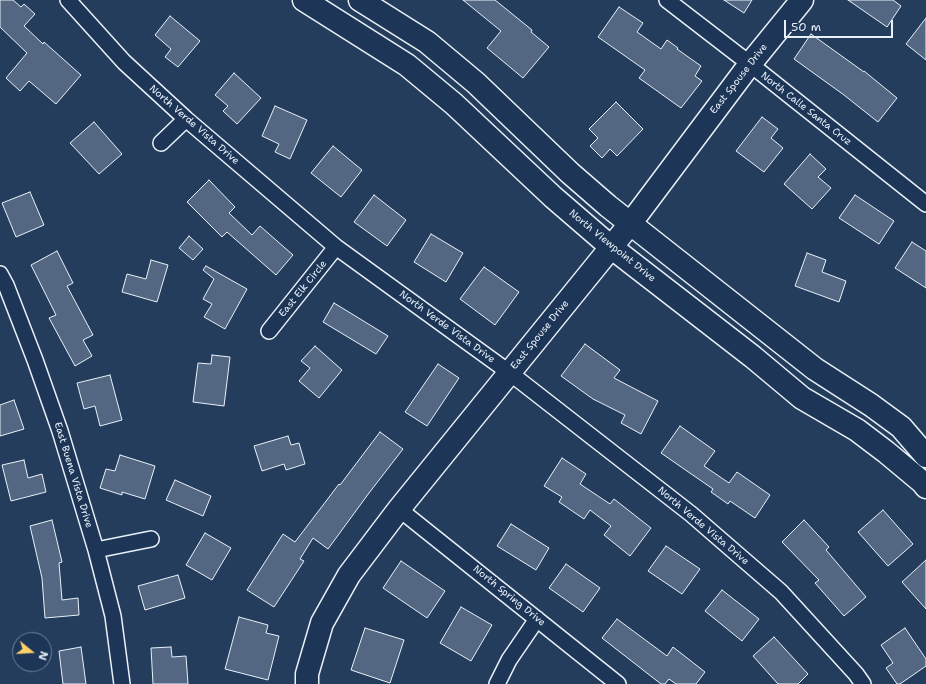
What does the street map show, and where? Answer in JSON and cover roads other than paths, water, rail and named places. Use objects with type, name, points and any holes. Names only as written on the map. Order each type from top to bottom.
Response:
[{"type":"main road","name":"North Viewpoint Drive","points":[[304,0],[407,65],[454,104],[553,197],[611,247],[753,357],[802,398],[857,430],[886,452],[926,487]]},
{"type":"main road","points":[[360,0],[432,46],[476,83],[570,173],[608,206],[815,369],[901,427],[926,456]]},
{"type":"main road","name":"East Spouse Drive","points":[[307,684],[307,674],[322,623],[350,575],[399,509],[630,224],[750,64],[802,0]]},
{"type":"street","name":"North Verde Vista Drive","points":[[68,0],[124,62],[186,119],[336,247],[510,372],[691,514],[781,592],[856,674],[862,684]]},
{"type":"street","name":"North Calle Santa Cruz","points":[[667,0],[926,204]]},
{"type":"street","points":[[161,142],[186,119]]},
{"type":"street","name":"East Elk Circle","points":[[269,331],[336,247]]},
{"type":"street","name":"East Buena Vista Drive","points":[[0,274],[9,292],[60,431],[96,550],[113,616],[122,684]]},
{"type":"street","name":"North Spring Drive","points":[[399,509],[618,684]]},
{"type":"street","points":[[96,550],[152,539]]},
{"type":"street","points":[[497,684],[509,660],[537,618]]}]
